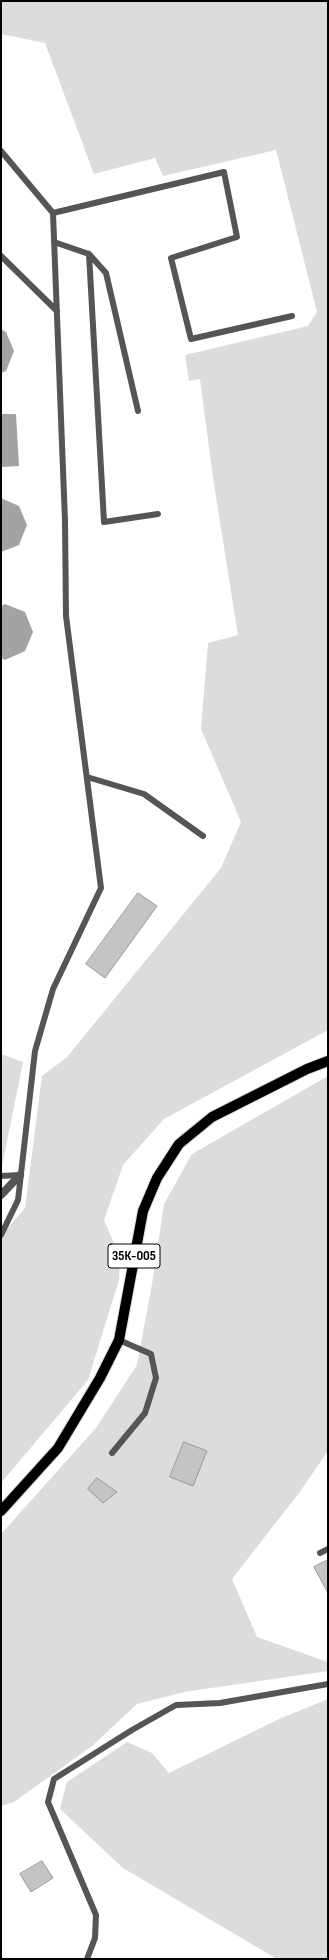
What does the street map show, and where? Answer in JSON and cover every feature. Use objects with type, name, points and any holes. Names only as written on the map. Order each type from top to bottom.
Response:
[{"type":"main road","name":"35К-005","points":[[1,1511],[58,1448],[100,1378],[118,1340],[143,1211],[157,1178],[180,1144],[212,1117],[307,1069],[328,1061]]},
{"type":"street","points":[[1,1195],[20,1175]]},
{"type":"lane","points":[[1,151],[53,213],[65,522],[66,616],[101,888],[53,989],[35,1051],[18,1200],[1,1235]]},
{"type":"lane","points":[[53,213],[224,172],[237,237],[171,258],[191,339],[292,316]]},
{"type":"lane","points":[[54,242],[89,254],[106,273],[138,411]]},
{"type":"lane","points":[[89,254],[104,522],[158,514]]},
{"type":"lane","points":[[1,256],[57,311]]},
{"type":"lane","points":[[87,777],[144,794],[203,836]]},
{"type":"lane","points":[[1,1176],[20,1175]]},
{"type":"lane","points":[[112,1453],[145,1413],[156,1378],[151,1354],[118,1340]]},
{"type":"lane","points":[[320,1553],[328,1549]]},
{"type":"lane","points":[[87,1959],[95,1938],[96,1915],[48,1802],[54,1779],[132,1730],[176,1705],[220,1703],[328,1684]]},
{"type":"shaded area","points":[[1,1],[328,1],[328,1030],[164,1119],[123,1165],[104,1220],[120,1257],[119,1280],[88,1380],[1,1483],[1,1236],[25,1208],[42,1076],[67,1057],[221,868],[241,822],[201,729],[208,643],[238,635],[213,478],[200,379],[189,381],[185,355],[308,326],[317,312],[276,150],[163,176],[155,158],[94,174],[45,43],[1,34]]},
{"type":"shaded area","points":[[1,329],[6,332],[14,351],[6,371],[1,373]]},
{"type":"shaded area","points":[[1,414],[16,414],[19,466],[1,467]]},
{"type":"shaded area","points":[[1,498],[19,506],[27,525],[19,545],[1,552]]},
{"type":"shaded area","points":[[5,604],[25,612],[33,632],[25,651],[5,660],[1,658],[1,606]]},
{"type":"shaded area","points":[[1,1054],[23,1062],[1,1171]]},
{"type":"shaded area","points":[[328,1076],[328,1451],[299,1493],[232,1579],[257,1637],[328,1662],[328,1671],[184,1692],[137,1704],[92,1746],[14,1802],[1,1806],[1,1534],[96,1428],[137,1365],[152,1284],[164,1204],[192,1154]]},
{"type":"shaded area","points":[[328,1699],[328,1959],[277,1959],[123,1868],[60,1809],[67,1782],[127,1742],[152,1753],[169,1773],[279,1719]]},
{"type":"building","points":[[138,893],[157,906],[105,978],[86,964]]},
{"type":"building","points":[[184,1442],[207,1451],[193,1486],[170,1477]]},
{"type":"building","points":[[97,1478],[117,1492],[103,1503],[88,1489]]},
{"type":"building","points":[[328,1560],[328,1593],[314,1567]]},
{"type":"building","points":[[42,1861],[53,1878],[31,1892],[20,1874]]}]
